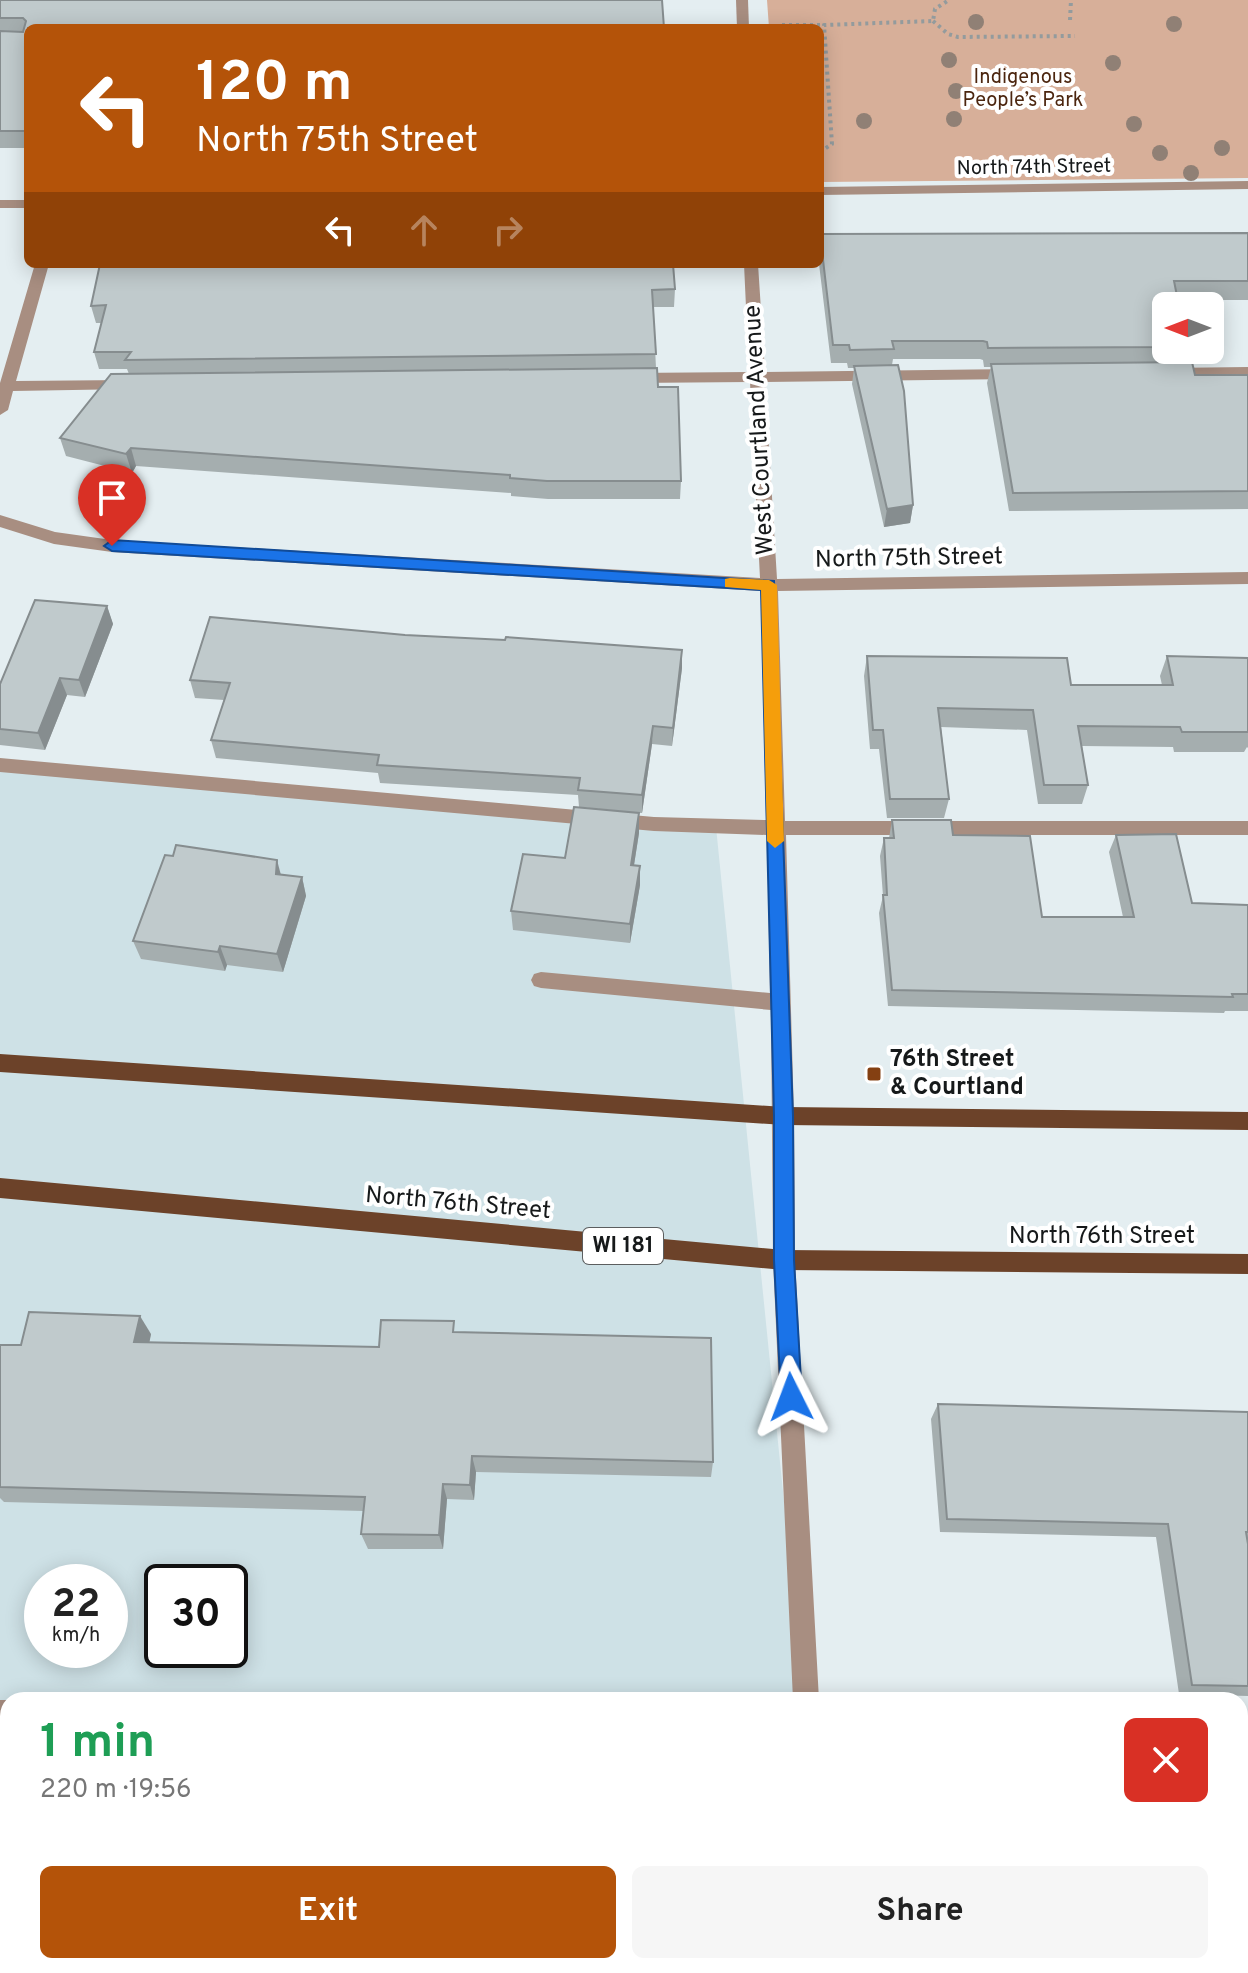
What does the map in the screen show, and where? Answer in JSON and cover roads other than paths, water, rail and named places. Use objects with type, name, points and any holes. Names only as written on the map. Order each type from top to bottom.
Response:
[{"type":"main road","points":[[0,1063],[784,1116],[1248,1121]]},
{"type":"main road","name":"North 76th Street","points":[[0,1188],[784,1260],[1248,1264]]},
{"type":"street","points":[[742,0],[743,24]]},
{"type":"street","name":"North 74th Street","points":[[824,191],[1248,185]]},
{"type":"street","points":[[0,204],[24,204]]},
{"type":"street","points":[[0,410],[41,268]]},
{"type":"street","name":"West Courtland Avenue","points":[[751,268],[769,585],[784,1116],[784,1260],[806,1692]]},
{"type":"street","points":[[1153,373],[1248,372]]},
{"type":"street","points":[[610,379],[1027,374]]},
{"type":"street","points":[[7,386],[136,385]]},
{"type":"street","name":"North 75th Street","points":[[0,521],[54,538],[112,546],[769,585],[1248,578]]},
{"type":"street","points":[[0,765],[654,824],[775,828],[1248,828]]},
{"type":"street","points":[[541,980],[779,1002]]},
{"type":"place","name":"76th Street & Courtland","points":[[874,1074]]},
{"type":"park label","name":"Indigenous People’s Park","points":[[1023,90]]}]
